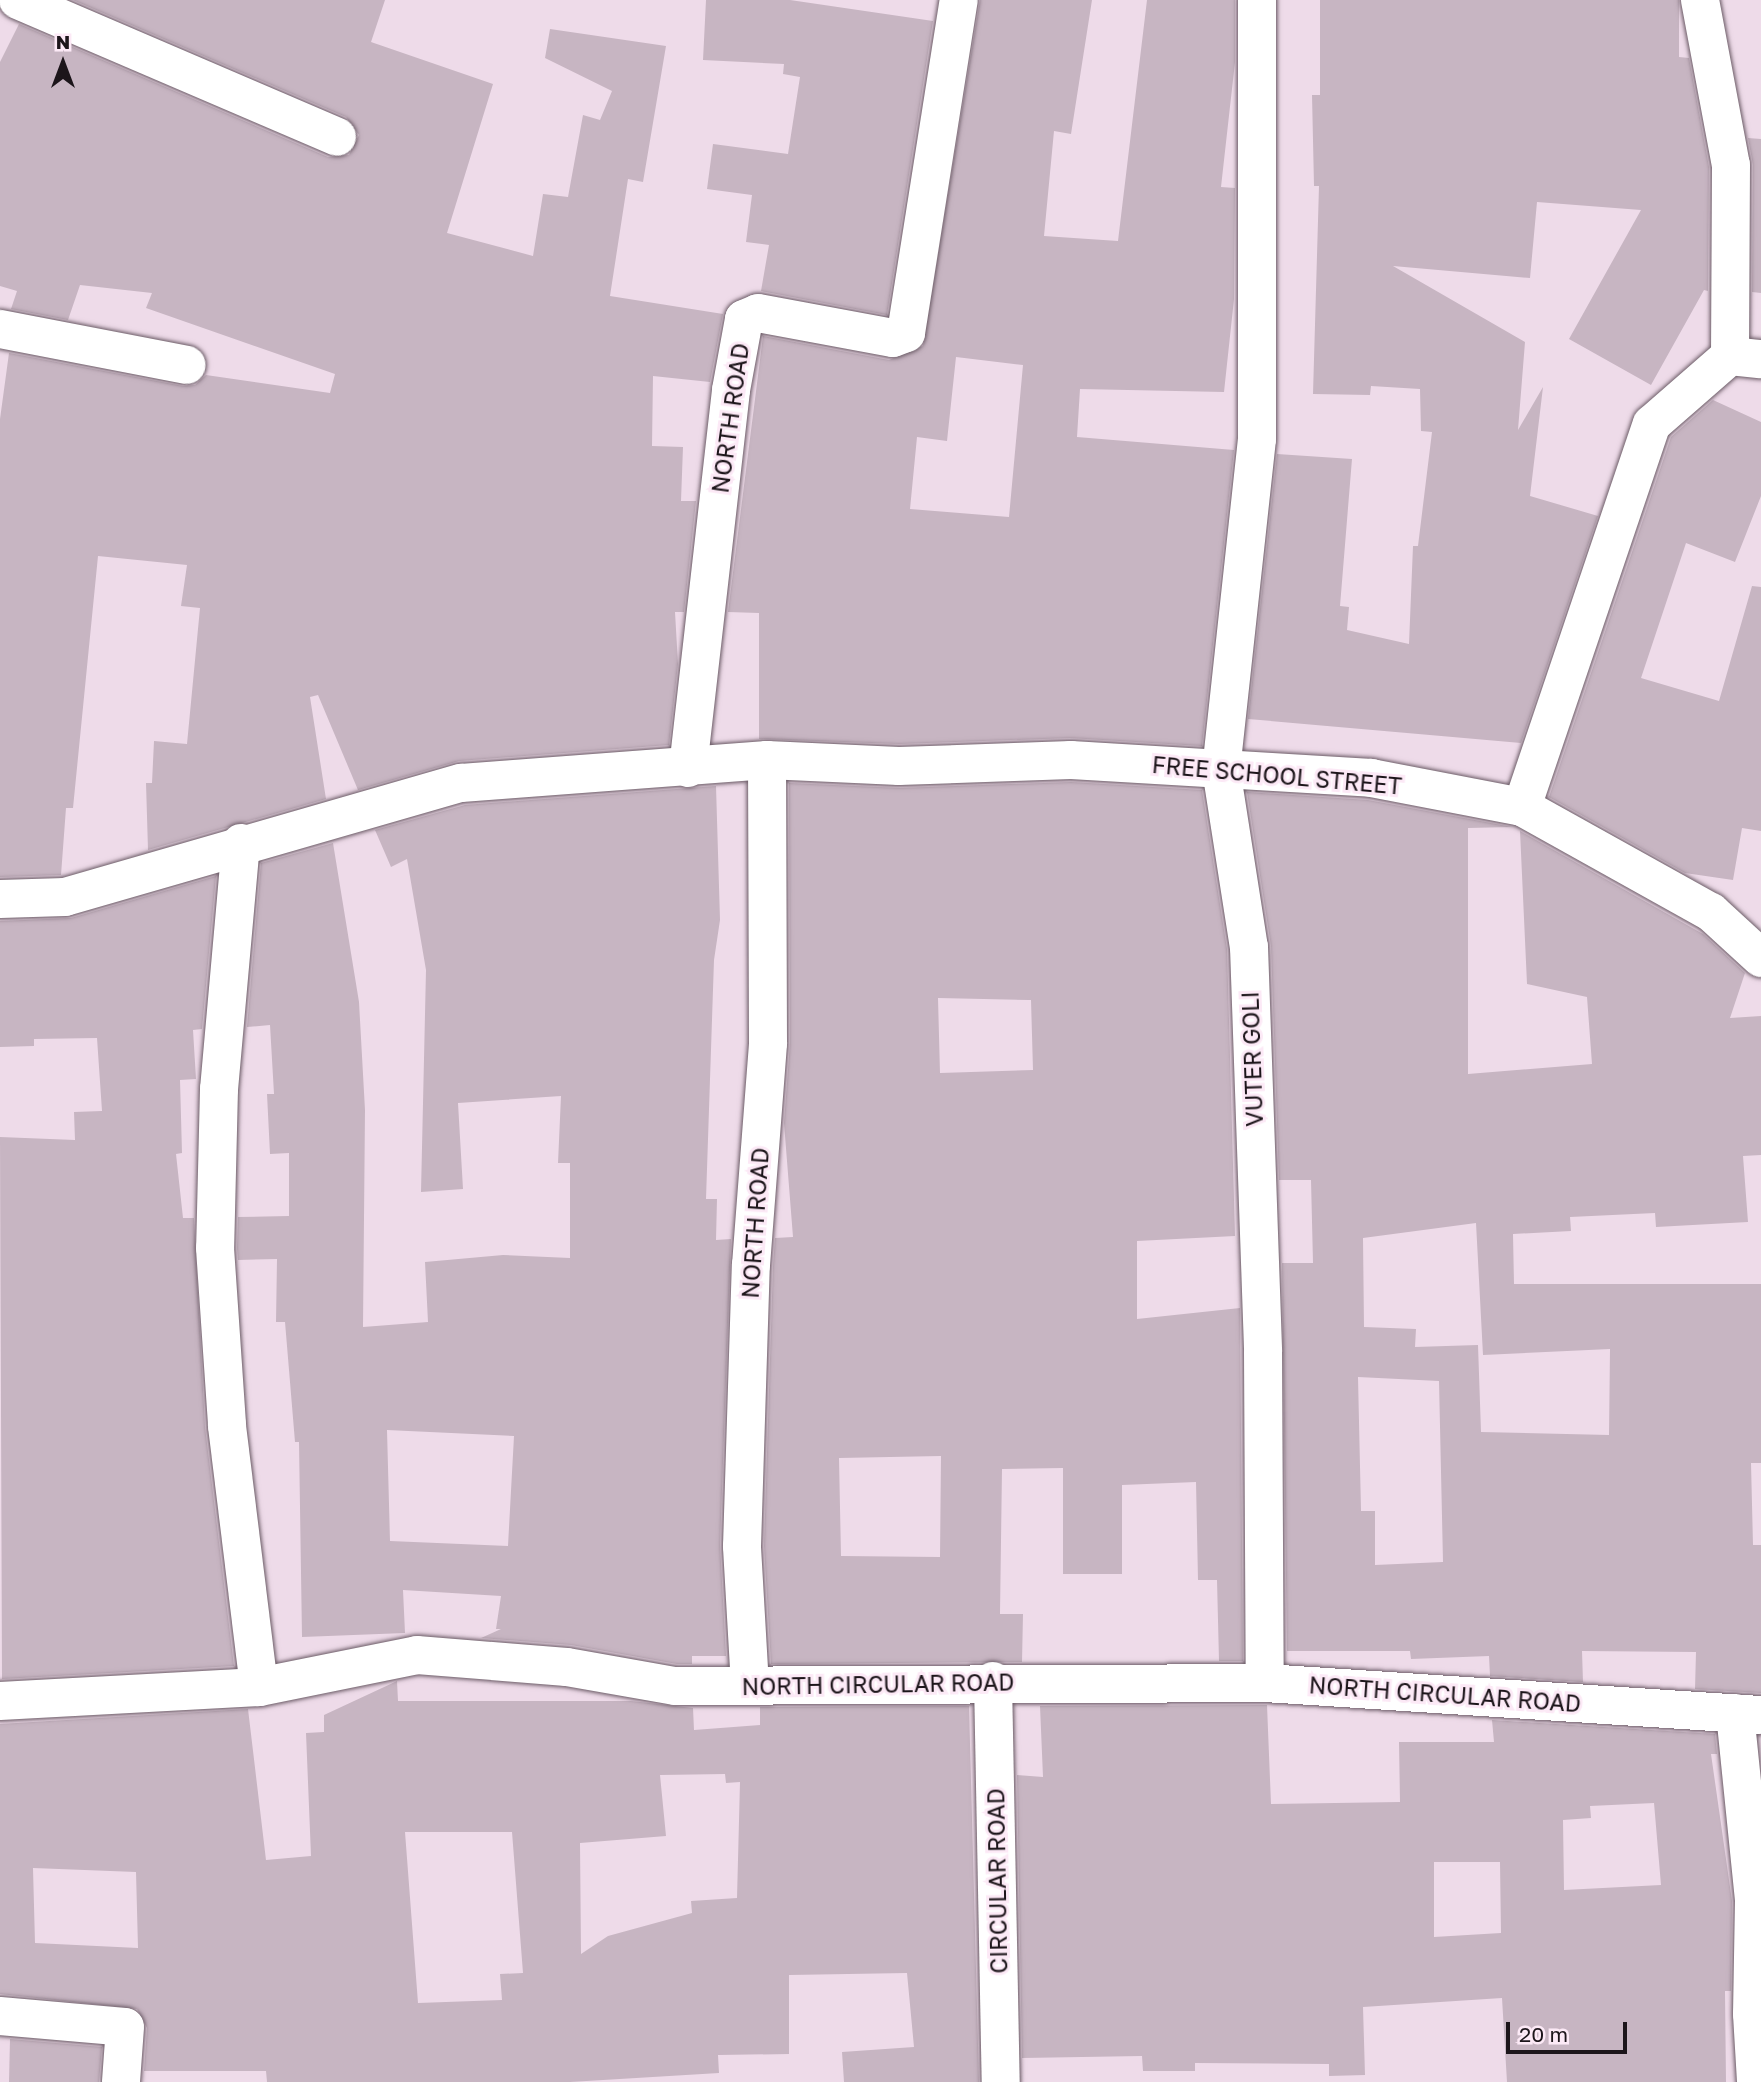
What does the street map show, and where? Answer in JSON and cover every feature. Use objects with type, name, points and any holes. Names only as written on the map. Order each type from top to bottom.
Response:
[{"type":"street","points":[[18,0],[337,137]]},
{"type":"street","name":"NORTH ROAD","points":[[688,768],[731,390],[744,319],[758,313],[894,338],[906,333],[959,0]]},
{"type":"street","name":"VUTER GOLI","points":[[1257,0],[1256,439],[1221,769],[1249,947],[1263,1352],[1265,1683]]},
{"type":"street","points":[[1522,807],[1652,425],[1746,358],[1731,165],[1700,0]]},
{"type":"street","points":[[0,329],[187,365]]},
{"type":"street","name":"NORTH ROAD","points":[[750,1686],[742,1546],[751,1265],[768,1043],[767,760]]},
{"type":"street","name":"FREE SCHOOL STREET","points":[[0,899],[65,897],[241,843],[461,783],[767,760],[899,766],[1071,760],[1370,779],[1522,807],[1711,912],[1761,958]]},
{"type":"street","points":[[241,843],[218,1101],[215,1248],[227,1426],[259,1687]]},
{"type":"street","name":"NORTH CIRCULAR ROAD","points":[[0,1701],[259,1687],[417,1655],[567,1667],[675,1686],[993,1681],[1265,1683],[1748,1714]]},
{"type":"street","name":"CIRCULAR ROAD","points":[[993,1681],[1001,2082]]},
{"type":"street","points":[[1748,1714],[1754,1900],[1752,2014],[1756,2082]]},
{"type":"street","points":[[0,2016],[125,2027],[121,2082]]},
{"type":"building","points":[[73,0],[385,0],[371,42],[493,84],[447,233],[533,256],[543,194],[568,197],[583,115],[600,120],[612,91],[545,58],[550,29],[666,46],[643,182],[628,179],[610,296],[723,314],[710,382],[653,376],[652,446],[683,447],[681,501],[696,501],[684,612],[675,612],[678,664],[669,745],[459,761],[358,790],[318,695],[310,697],[326,799],[148,850],[146,783],[152,783],[154,741],[187,744],[200,608],[181,606],[187,565],[98,556],[73,808],[66,808],[61,875],[0,877],[0,419],[9,353],[183,386],[195,385],[206,375],[330,393],[335,374],[146,308],[152,293],[80,285],[68,320],[11,309],[17,291],[0,286],[0,62],[19,24],[328,157],[349,155],[359,135],[346,117]]},
{"type":"building","points":[[706,0],[790,0],[933,21],[887,315],[761,291],[769,245],[746,242],[752,195],[707,189],[713,144],[788,154],[800,77],[783,74],[784,64],[703,60]]},
{"type":"building","points":[[980,0],[1092,0],[1071,134],[1054,131],[1044,236],[1118,241],[1147,0],[1235,0],[1235,62],[1221,187],[1235,188],[1234,299],[1224,392],[1080,389],[1077,437],[1234,450],[1202,746],[1070,738],[899,744],[759,739],[759,613],[728,612],[763,336],[889,360],[923,346]],"holes":[[[956,357],[1023,365],[1009,517],[910,509],[917,437],[947,441]]]},
{"type":"building","points":[[1320,0],[1679,0],[1679,57],[1689,58],[1709,167],[1708,291],[1704,290],[1651,385],[1569,339],[1641,210],[1537,202],[1530,278],[1393,266],[1525,342],[1518,430],[1543,387],[1530,496],[1598,516],[1521,743],[1248,719],[1277,454],[1352,459],[1340,606],[1349,607],[1347,630],[1409,644],[1413,546],[1418,546],[1432,432],[1421,431],[1420,389],[1371,386],[1370,395],[1313,394],[1319,186],[1314,186],[1312,95],[1320,95]]},
{"type":"building","points":[[1748,138],[1761,139],[1761,293],[1752,292],[1753,165]]},
{"type":"building","points":[[1713,400],[1761,422],[1761,496],[1735,562],[1686,543],[1641,678],[1719,701],[1752,586],[1761,587],[1761,831],[1742,828],[1733,880],[1685,873],[1549,797],[1671,437]]},
{"type":"building","points":[[1071,782],[1202,790],[1227,949],[1235,1236],[1137,1241],[1137,1319],[1240,1308],[1243,1661],[1219,1661],[1217,1580],[1198,1580],[1196,1482],[1122,1485],[1122,1574],[1063,1574],[1063,1468],[1002,1469],[1000,1614],[1023,1614],[1022,1662],[771,1664],[764,1546],[773,1266],[775,1238],[793,1237],[784,1123],[790,1043],[789,783],[900,788]],"holes":[[[938,998],[1031,1000],[1033,1070],[940,1073]],[[941,1456],[940,1557],[841,1556],[839,1458]]]},
{"type":"building","points":[[716,786],[720,920],[714,960],[706,1199],[717,1199],[716,1240],[731,1239],[720,1545],[726,1656],[692,1656],[692,1664],[677,1664],[571,1645],[481,1638],[501,1629],[496,1629],[501,1596],[403,1590],[405,1633],[302,1637],[299,1442],[295,1442],[285,1322],[276,1322],[277,1259],[238,1260],[237,1248],[238,1217],[289,1216],[289,1153],[270,1154],[267,1094],[274,1094],[270,1025],[247,1027],[261,863],[333,843],[359,1002],[365,1110],[363,1327],[428,1322],[425,1262],[503,1255],[570,1258],[570,1163],[558,1163],[561,1096],[458,1103],[463,1189],[421,1192],[426,970],[407,859],[391,867],[375,830],[465,805]],"holes":[[[387,1430],[514,1436],[508,1546],[390,1541]]]},
{"type":"building","points":[[1247,792],[1368,800],[1512,827],[1468,828],[1468,1074],[1592,1064],[1587,997],[1527,984],[1520,831],[1703,934],[1745,973],[1730,1018],[1761,1016],[1761,1155],[1743,1156],[1748,1222],[1656,1227],[1655,1213],[1570,1217],[1571,1231],[1513,1234],[1514,1284],[1761,1284],[1761,1463],[1751,1463],[1753,1545],[1761,1545],[1761,1693],[1695,1689],[1696,1652],[1582,1651],[1583,1682],[1490,1676],[1489,1656],[1411,1659],[1410,1651],[1287,1651],[1282,1263],[1313,1263],[1311,1180],[1279,1180],[1271,946]],"holes":[[[1476,1223],[1483,1355],[1610,1349],[1609,1435],[1481,1432],[1478,1345],[1415,1347],[1416,1329],[1364,1327],[1363,1238]],[[1358,1377],[1439,1381],[1443,1562],[1375,1565],[1375,1511],[1361,1511]]]},
{"type":"building","points":[[216,876],[202,1029],[193,1030],[196,1079],[180,1080],[182,1153],[176,1154],[183,1218],[194,1218],[205,1427],[234,1666],[2,1679],[0,1137],[75,1140],[74,1112],[102,1111],[97,1038],[34,1039],[34,1046],[0,1047],[0,921],[71,918]]},
{"type":"building","points":[[397,1681],[398,1701],[631,1701],[693,1708],[694,1730],[760,1725],[760,1707],[969,1706],[979,2082],[844,2082],[842,2052],[914,2047],[907,1973],[789,1975],[789,2054],[718,2055],[719,2073],[570,2082],[267,2082],[266,2071],[144,2071],[147,2028],[137,2009],[0,1994],[0,1724],[248,1709],[266,1860],[311,1856],[306,1733],[324,1732],[324,1715]],"holes":[[[725,1774],[726,1783],[740,1782],[737,1898],[691,1901],[692,1913],[608,1936],[581,1954],[580,1843],[666,1836],[660,1775]],[[405,1832],[512,1832],[523,1973],[500,1974],[502,2000],[418,2003]],[[33,1868],[136,1872],[138,1948],[35,1943]]]},
{"type":"building","points":[[1267,1705],[1271,1804],[1400,1802],[1399,1742],[1494,1742],[1492,1720],[1715,1734],[1717,1754],[1711,1754],[1732,1901],[1731,1991],[1725,1991],[1726,2082],[1507,2082],[1502,1998],[1363,2007],[1365,2075],[1329,2076],[1329,2064],[1195,2063],[1195,2071],[1143,2071],[1142,2056],[1022,2058],[1017,1775],[1043,1777],[1040,1706]],"holes":[[[1654,1803],[1661,1885],[1564,1890],[1563,1820],[1591,1818],[1590,1806]],[[1434,1862],[1500,1862],[1501,1933],[1434,1937]]]},
{"type":"building","points":[[10,2039],[102,2047],[99,2082],[9,2082]]}]
